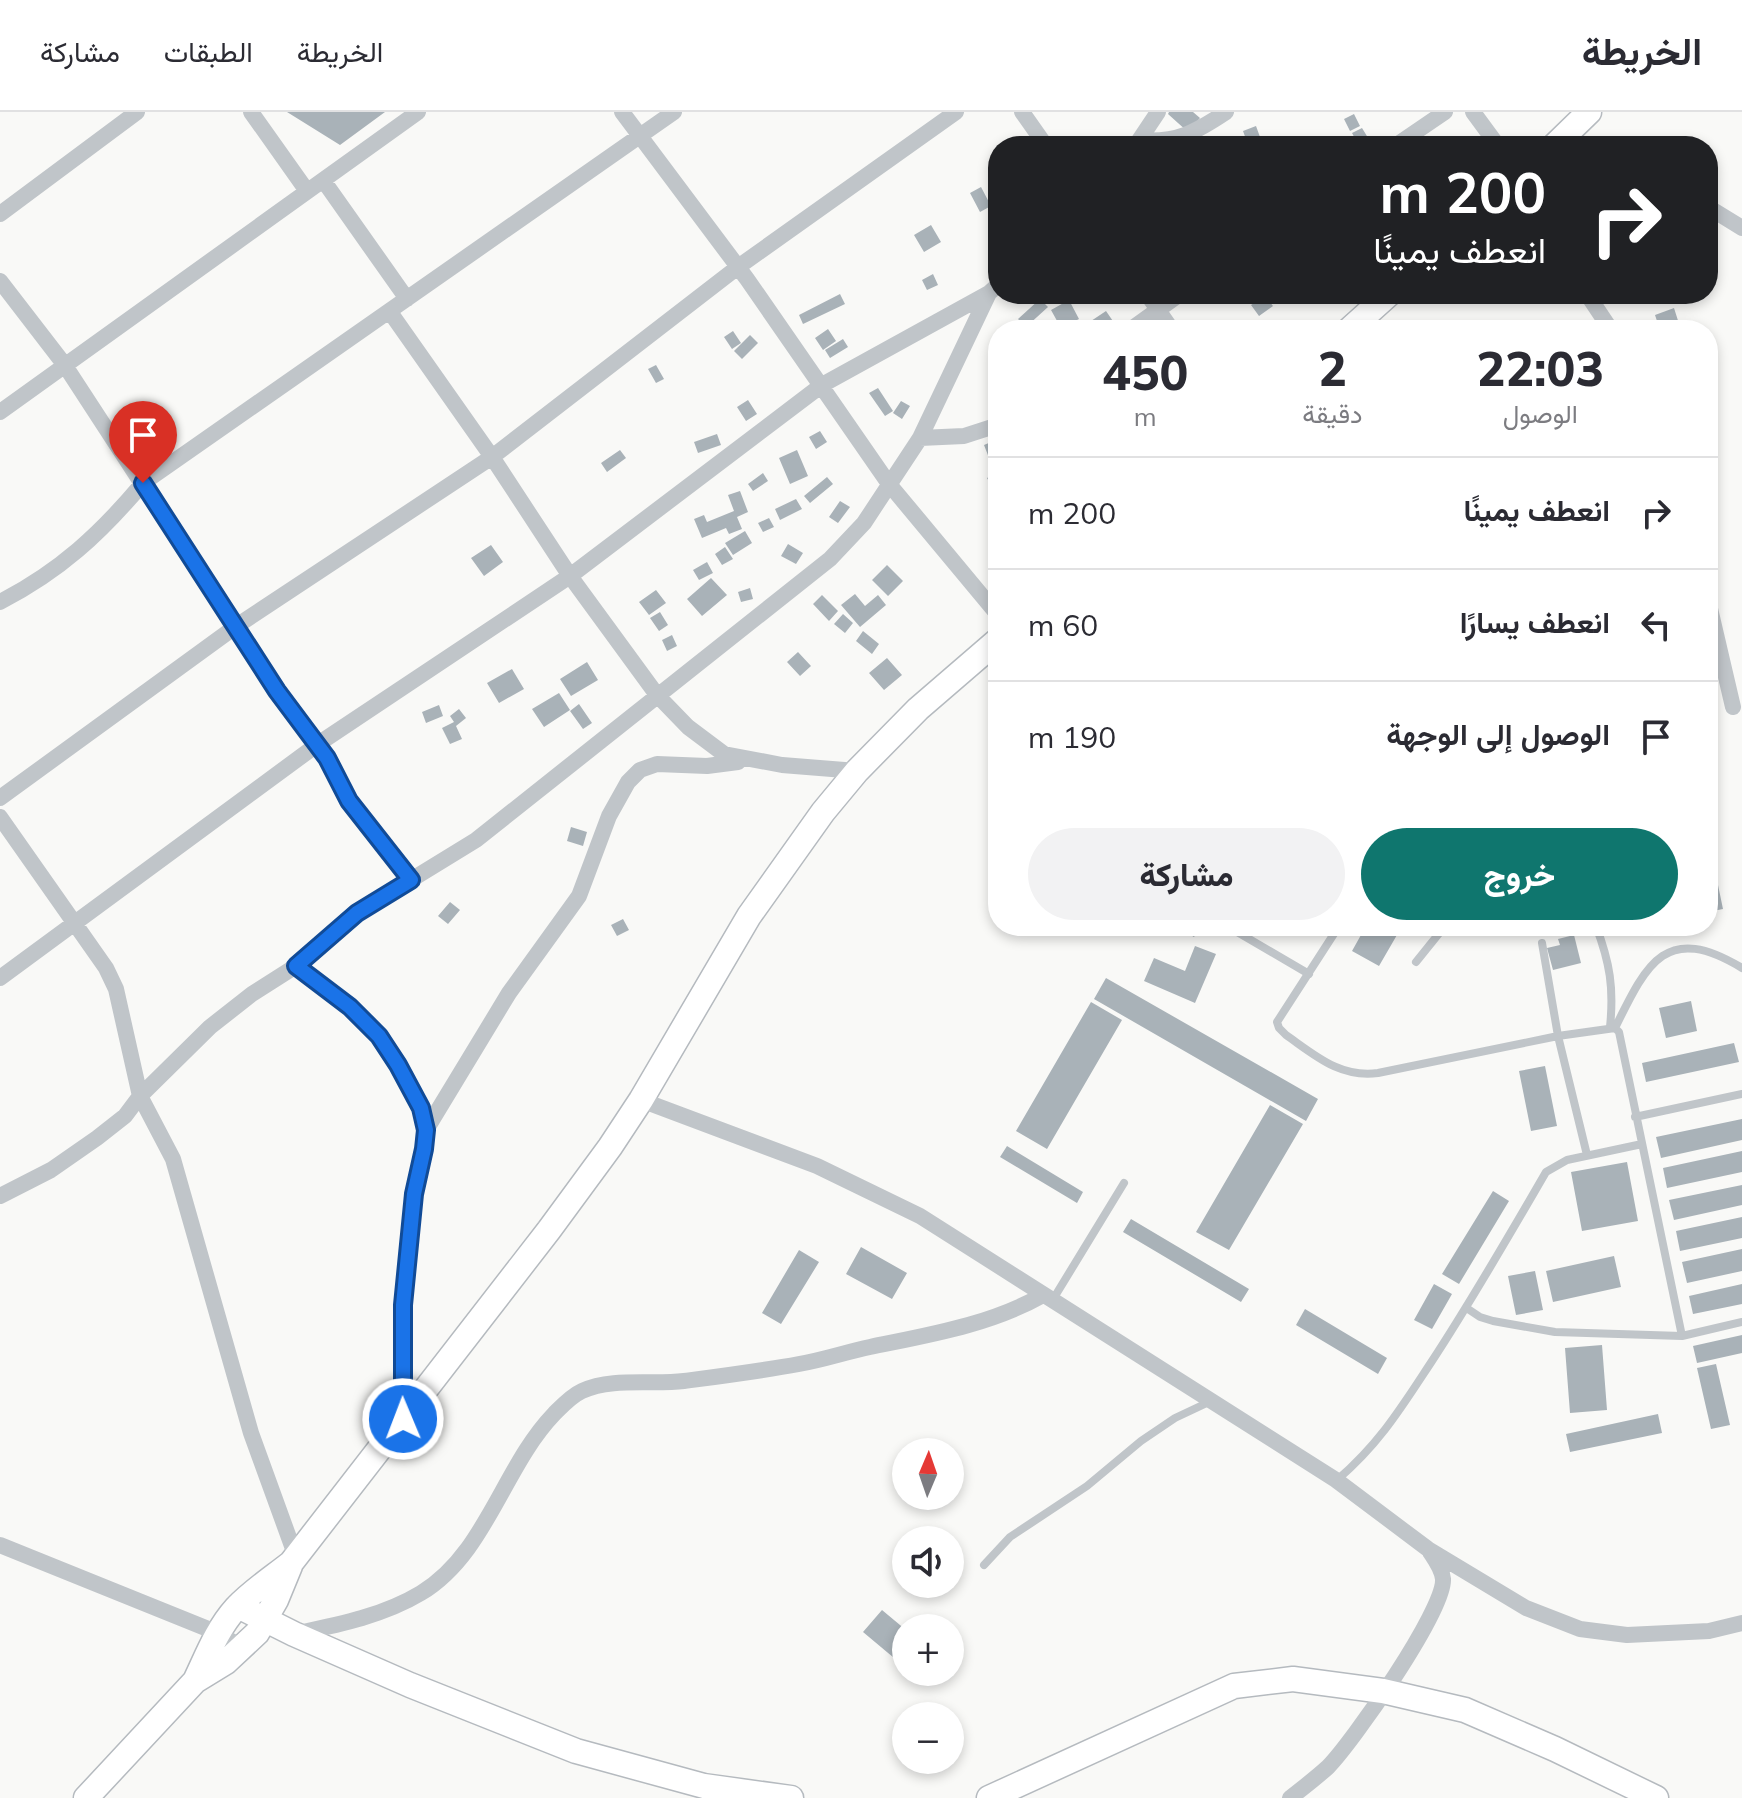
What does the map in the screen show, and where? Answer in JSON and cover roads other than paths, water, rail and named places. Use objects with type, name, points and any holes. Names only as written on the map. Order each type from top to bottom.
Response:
[{"type":"main road","points":[[1564,136],[1589,112]]},
{"type":"main road","points":[[1360,320],[1378,304]]},
{"type":"main road","points":[[86,1798],[195,1681],[243,1648],[265,1620],[294,1560],[549,1230],[641,1100],[749,916],[823,812],[857,771],[918,709],[988,649]]},
{"type":"main road","points":[[195,1681],[218,1633],[238,1606],[294,1560]]},
{"type":"main road","points":[[238,1606],[410,1685],[576,1751],[704,1786],[791,1798]]},
{"type":"main road","points":[[989,1798],[1234,1686],[1293,1679],[1383,1691],[1465,1710],[1656,1798]]},
{"type":"street","points":[[0,214],[137,112]]},
{"type":"street","points":[[251,112],[307,191]]},
{"type":"street","points":[[0,412],[418,112]]},
{"type":"street","points":[[622,112],[738,267],[889,484],[988,603]]},
{"type":"street","points":[[0,602],[68,559],[107,525],[143,483],[674,112]]},
{"type":"street","points":[[0,798],[235,627],[492,457],[738,267],[956,112]]},
{"type":"street","points":[[1022,112],[1039,136]]},
{"type":"street","points":[[1143,136],[1158,112]]},
{"type":"street","points":[[1186,136],[1226,112]]},
{"type":"street","points":[[1410,136],[1445,112]]},
{"type":"street","points":[[1473,112],[1491,136]]},
{"type":"street","points":[[323,180],[407,299]]},
{"type":"street","points":[[1718,213],[1742,228]]},
{"type":"street","points":[[0,281],[64,364],[277,691],[318,744],[349,801],[411,880]]},
{"type":"street","points":[[0,978],[318,744],[570,576],[822,385],[988,292]]},
{"type":"street","points":[[0,1196],[51,1170],[97,1138],[125,1116],[140,1096],[210,1027],[252,994],[296,966],[357,913],[476,840],[830,559],[864,523],[920,438],[988,301]]},
{"type":"street","points":[[1154,304],[1165,320]]},
{"type":"street","points":[[1144,320],[1166,304]]},
{"type":"street","points":[[390,312],[492,457],[570,576],[657,695],[703,741],[724,754],[751,761],[857,771]]},
{"type":"street","points":[[920,438],[964,436],[988,428]]},
{"type":"street","points":[[1718,634],[1733,707]]},
{"type":"street","points":[[403,1419],[403,1305],[412,1210],[426,1130],[509,993],[579,896],[592,869],[609,816],[628,782],[640,770],[657,764],[707,766],[751,761]]},
{"type":"street","points":[[0,817],[106,968],[116,989],[140,1096],[173,1159],[251,1433],[294,1560]]},
{"type":"street","points":[[296,966],[350,1007],[379,1036],[415,1094],[426,1130]]},
{"type":"street","points":[[641,1100],[817,1166],[920,1216],[1336,1480],[1428,1549],[1526,1608],[1580,1629],[1627,1635],[1709,1631],[1742,1623]]},
{"type":"street","points":[[294,1634],[381,1612],[421,1593],[436,1582],[466,1548],[544,1424],[562,1405],[582,1391],[605,1386],[679,1382],[801,1364],[978,1322],[1048,1298]]},
{"type":"street","points":[[0,1545],[218,1633],[243,1648]]},
{"type":"street","points":[[1290,1798],[1330,1765],[1426,1628],[1440,1598],[1443,1579],[1440,1566],[1428,1549]]},
{"type":"lane","points":[[1244,936],[1309,974]]},
{"type":"lane","points":[[1333,936],[1279,1017],[1279,1028],[1330,1066],[1343,1072],[1358,1075],[1378,1073],[1558,1036],[1612,1028],[1619,1032],[1682,1336]]},
{"type":"lane","points":[[1416,962],[1437,936]]},
{"type":"lane","points":[[1599,936],[1613,987],[1612,1028]]},
{"type":"lane","points":[[1542,943],[1558,1036],[1587,1155]]},
{"type":"lane","points":[[1612,1028],[1633,992],[1661,956],[1683,947],[1700,948],[1717,953],[1742,968]]},
{"type":"lane","points":[[1635,1117],[1742,1094]]},
{"type":"lane","points":[[1336,1480],[1366,1455],[1391,1424],[1468,1309],[1546,1172],[1555,1165],[1587,1155],[1642,1144]]},
{"type":"lane","points":[[1048,1298],[1124,1183]]},
{"type":"lane","points":[[1468,1309],[1480,1317],[1534,1330],[1682,1336],[1742,1322]]},
{"type":"lane","points":[[984,1565],[1010,1537],[1087,1486],[1141,1441],[1175,1418],[1210,1401]]}]
